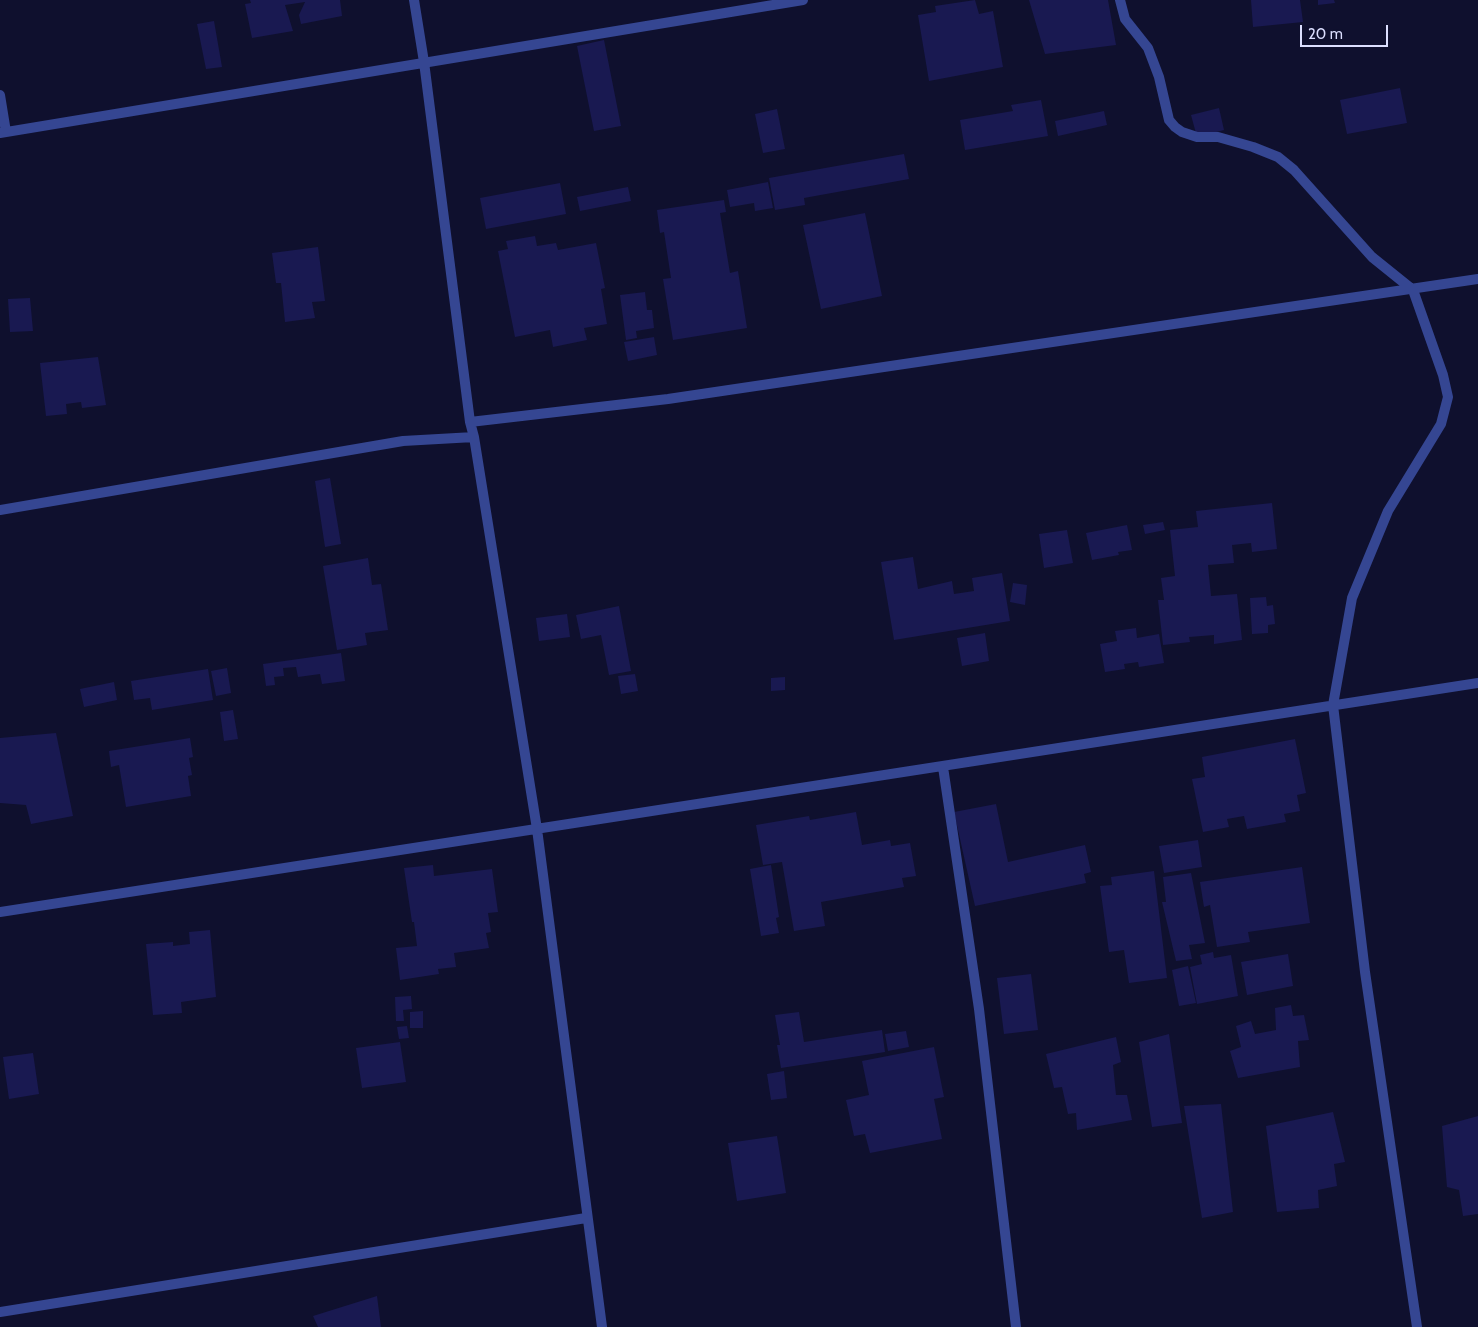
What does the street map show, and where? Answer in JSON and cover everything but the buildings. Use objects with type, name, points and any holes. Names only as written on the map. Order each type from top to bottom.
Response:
[{"type":"street","points":[[414,0],[424,62],[470,422],[474,437],[537,829],[586,1218],[602,1327]]},
{"type":"street","points":[[0,95],[3,132],[803,0]]},
{"type":"street","points":[[1120,0],[1125,19],[1148,48],[1159,77],[1170,120],[1175,128],[1197,137],[1218,137],[1253,146],[1278,157],[1294,170],[1372,257],[1413,290],[1443,374],[1448,397],[1441,424],[1388,511],[1352,598],[1333,704],[1365,972],[1417,1327]]},
{"type":"street","points":[[470,422],[668,399],[1478,279]]},
{"type":"street","points":[[0,510],[403,441],[474,437]]},
{"type":"street","points":[[0,912],[1478,683]]},
{"type":"street","points":[[943,767],[979,1009],[1016,1327]]},
{"type":"street","points":[[0,1312],[586,1218]]}]
